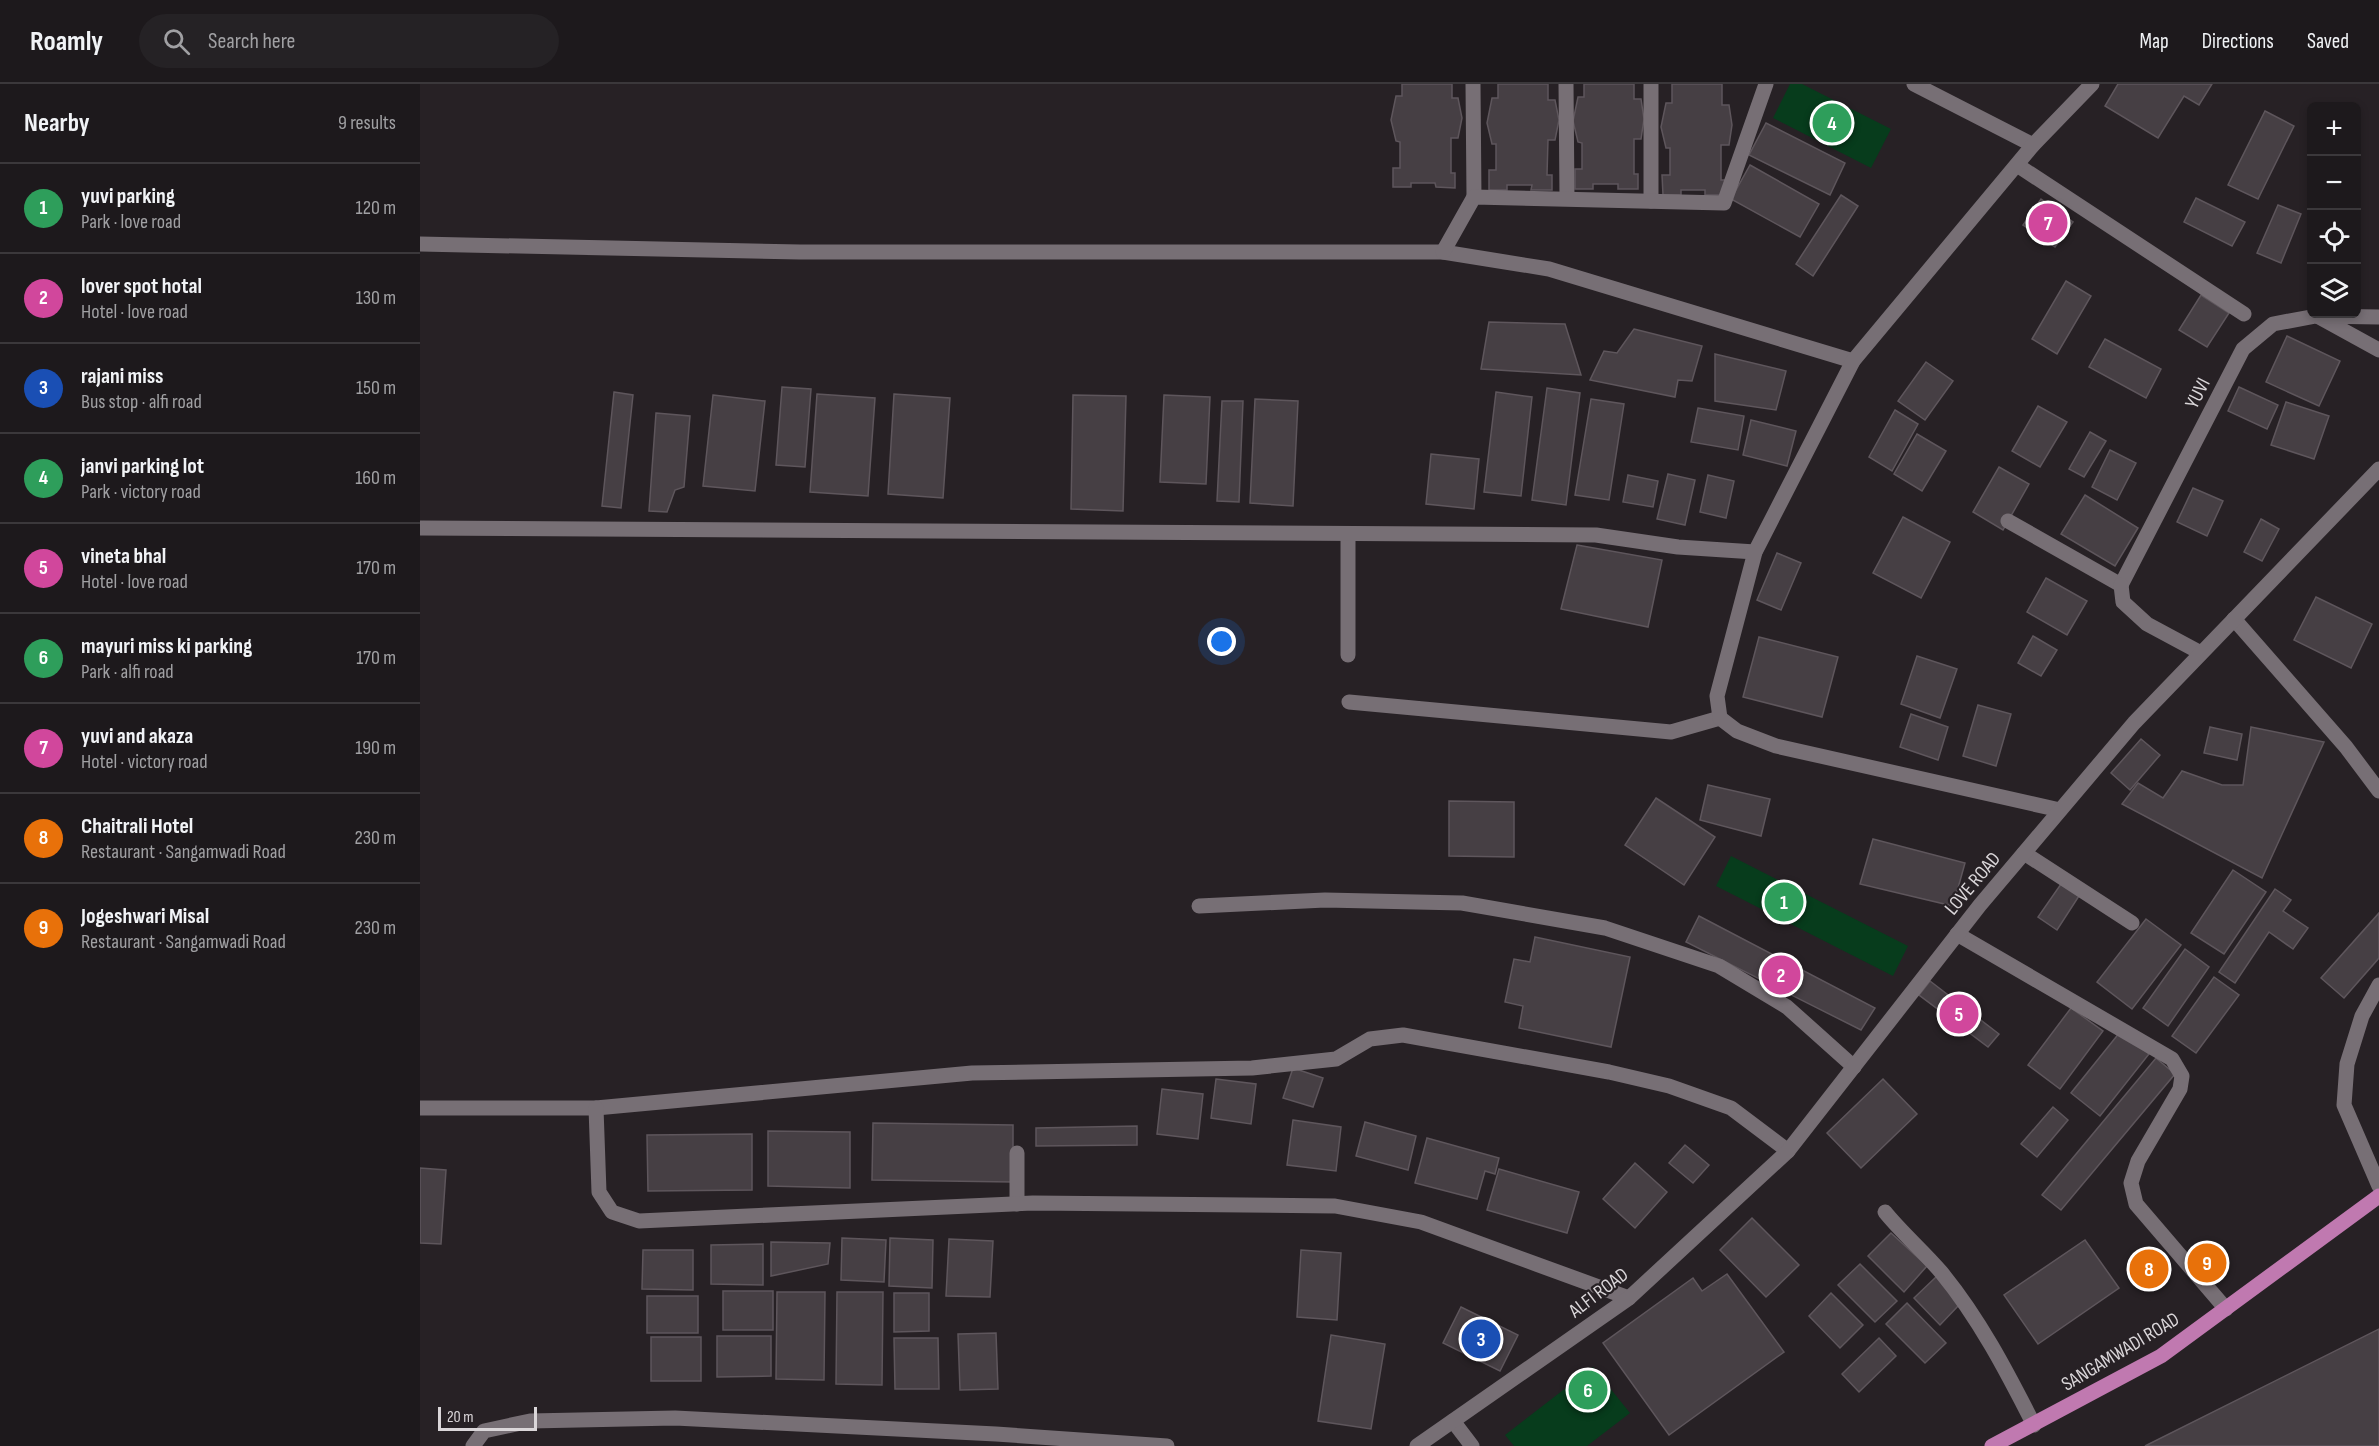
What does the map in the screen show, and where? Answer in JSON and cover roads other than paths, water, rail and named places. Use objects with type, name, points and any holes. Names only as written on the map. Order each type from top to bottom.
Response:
[{"type":"main road","name":"SANGAMWADI ROAD","points":[[1992,1446],[2162,1356],[2379,1196]]},
{"type":"street","points":[[1443,252],[1474,197],[1473,84]]},
{"type":"street","points":[[1566,84],[1566,198]]},
{"type":"street","points":[[1651,84],[1651,201]]},
{"type":"street","points":[[1474,197],[1724,203],[1766,84]]},
{"type":"street","points":[[1914,84],[2033,145]]},
{"type":"street","points":[[2060,810],[1776,746],[1737,731],[1720,717],[1717,696],[1755,552],[1853,362],[2033,145],[2092,84]]},
{"type":"street","points":[[2017,165],[2244,314]]},
{"type":"street","points":[[420,244],[800,252],[1443,252],[1549,269],[1853,362]]},
{"type":"street","name":"YUVI","points":[[2361,317],[2379,317]]},
{"type":"street","name":"YUVI","points":[[2121,585],[2243,349],[2273,324],[2307,318]]},
{"type":"street","points":[[2320,318],[2379,350]]},
{"type":"street","name":"LOVE ROAD","points":[[1788,1151],[1957,933],[2134,723],[2379,469]]},
{"type":"street","points":[[2008,521],[2121,585],[2122,602],[2147,624],[2201,652]]},
{"type":"street","points":[[420,528],[1596,535],[1678,547],[1755,552]]},
{"type":"street","points":[[1348,534],[1348,655]]},
{"type":"street","points":[[2234,619],[2346,747],[2379,791]]},
{"type":"street","points":[[1349,702],[1671,732],[1720,717]]},
{"type":"street","points":[[2024,853],[2133,923]]},
{"type":"street","points":[[1199,906],[1325,900],[1462,903],[1605,928],[1719,966],[1787,1007],[1854,1067]]},
{"type":"street","points":[[1957,933],[2172,1059],[2182,1076],[2180,1089],[2138,1161],[2131,1183],[2136,1204],[2226,1309]]},
{"type":"street","points":[[2379,985],[2362,1016],[2347,1064],[2344,1105],[2379,1186]]},
{"type":"street","points":[[420,1108],[596,1108],[972,1073],[1252,1068],[1336,1059],[1370,1039],[1403,1035],[1609,1072],[1669,1086],[1731,1108],[1788,1151]]},
{"type":"street","points":[[596,1108],[599,1192],[612,1212],[639,1221],[1017,1204],[1335,1206],[1421,1222],[1629,1298]]},
{"type":"street","name":"ALFI ROAD","points":[[1417,1446],[1629,1298],[1788,1151]]},
{"type":"street","points":[[1017,1152],[1017,1204]]},
{"type":"street","points":[[1885,1212],[1900,1231],[1941,1272],[1960,1299],[2006,1371],[2034,1425]]},
{"type":"street","points":[[472,1446],[484,1431],[530,1421],[675,1418],[996,1434],[1167,1446]]},
{"type":"street","points":[[1453,1421],[1472,1446]]},
{"type":"place","name":"janvi parking lot","points":[[1832,123]]},
{"type":"place","name":"yuvi and akaza","points":[[2048,223]]},
{"type":"place","name":"yuvi parking","points":[[1784,902]]},
{"type":"place","name":"lover spot hotal","points":[[1781,975]]},
{"type":"place","name":"vineta bhal","points":[[1959,1014]]},
{"type":"place","name":"Jogeshwari Misal","points":[[2207,1263]]},
{"type":"place","name":"Chaitrali Hotel","points":[[2149,1269]]},
{"type":"place","name":"rajani miss","points":[[1481,1339]]},
{"type":"place","name":"mayuri miss ki parking","points":[[1588,1390]]}]
